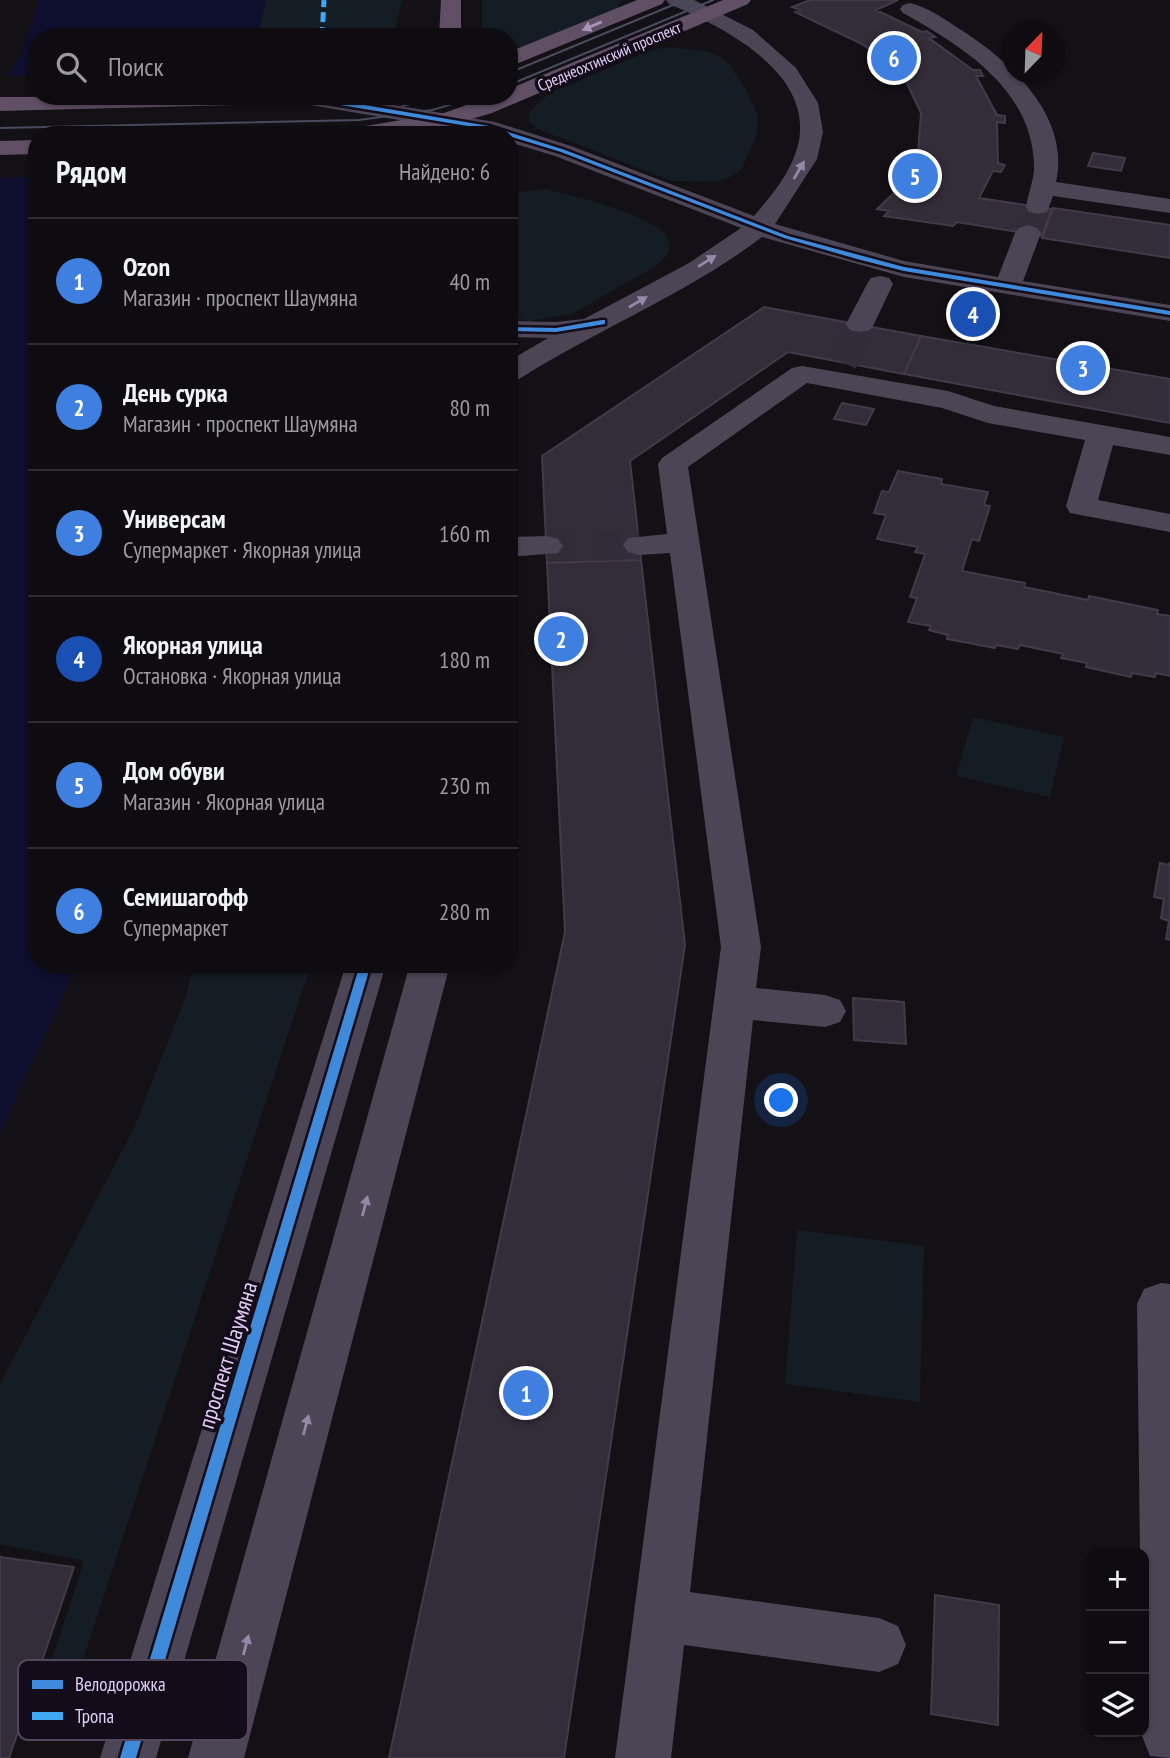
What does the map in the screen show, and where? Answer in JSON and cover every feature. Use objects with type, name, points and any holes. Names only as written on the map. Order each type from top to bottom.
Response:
[{"type":"main road","points":[[450,28],[451,0]]},
{"type":"main road","name":"Среднеохтинский проспект","points":[[518,56],[655,0]]},
{"type":"main road","name":"Среднеохтинский проспект","points":[[518,94],[741,0]]},
{"type":"main road","points":[[0,104],[28,103]]},
{"type":"main road","name":"Среднеохтинский проспект","points":[[400,126],[446,117],[486,105]]},
{"type":"main road","points":[[0,148],[28,147]]},
{"type":"street","points":[[518,368],[602,322],[749,234],[790,185],[808,155],[813,128],[811,118],[807,100],[791,75],[765,49],[710,13],[676,0]]},
{"type":"street","points":[[929,0],[910,9],[962,38],[990,59],[1014,82],[1031,107],[1042,133],[1042,197],[1170,206]]},
{"type":"street","points":[[349,105],[446,117],[479,126]]},
{"type":"street","points":[[518,137],[749,234],[811,266],[880,284],[1170,334]]},
{"type":"street","points":[[518,158],[749,234],[904,269],[1170,313]]},
{"type":"street","points":[[1020,288],[1028,233]]},
{"type":"street","points":[[1020,288],[1073,271]]},
{"type":"street","points":[[860,324],[880,284]]},
{"type":"street","points":[[518,329],[556,330],[602,322]]},
{"type":"street","points":[[643,1758],[741,947],[673,464],[802,374],[838,371],[948,400],[988,414],[1170,446]]},
{"type":"street","points":[[1101,434],[1081,506],[1170,523]]},
{"type":"street","points":[[639,545],[684,543]]},
{"type":"street","points":[[518,547],[547,546]]},
{"type":"street","name":"проспект Шаумяна","points":[[157,1660],[363,973]]},
{"type":"street","points":[[242,1660],[428,973]]},
{"type":"street","points":[[734,1002],[825,1011]]},
{"type":"street","points":[[1170,1306],[1161,1304],[1170,1736]]},
{"type":"street","points":[[662,1615],[879,1645]]},
{"type":"street","name":"проспект Шаумяна","points":[[128,1758],[133,1740]]},
{"type":"street","points":[[216,1758],[221,1740]]},
{"type":"shaded area","points":[[39,0],[266,0],[259,28],[30,28]]},
{"type":"shaded area","points":[[266,0],[402,0],[395,28],[259,28]]},
{"type":"shaded area","points":[[482,0],[622,0],[615,13],[525,47],[518,47],[518,28],[482,28]]},
{"type":"shaded area","points":[[28,34],[28,105],[37,105],[37,126],[28,126],[28,973],[71,973],[0,1134],[0,90],[22,53]]},
{"type":"shaded area","points":[[666,47],[706,51],[721,57],[730,65],[747,91],[758,116],[757,134],[742,169],[731,177],[715,182],[672,181],[538,129],[529,121],[529,112],[550,93],[648,51]]},
{"type":"shaded area","points":[[544,189],[571,195],[652,224],[670,244],[667,256],[654,267],[572,314],[530,321],[518,319],[518,192]]},
{"type":"shaded area","points":[[973,717],[1064,737],[1050,797],[956,776]]},
{"type":"shaded area","points":[[192,973],[308,973],[83,1660],[52,1660],[84,1561],[0,1544],[0,1384],[134,1128],[187,993]]},
{"type":"shaded area","points":[[797,1230],[924,1246],[920,1402],[785,1384]]},
{"type":"pier","points":[[28,75],[28,105],[249,105],[247,126],[28,126],[28,177],[0,178],[2,76]]},
{"type":"building","points":[[810,0],[898,0],[876,10],[922,32],[927,31],[935,37],[929,38],[973,70],[980,70],[983,76],[976,76],[997,115],[1005,116],[1005,123],[997,122],[998,163],[1005,165],[1001,172],[993,171],[979,198],[1052,209],[1042,236],[957,222],[953,226],[884,216],[889,211],[877,209],[896,191],[918,153],[921,113],[903,75],[862,44],[795,12],[800,10],[792,7]]},
{"type":"building","points":[[1093,153],[1125,158],[1121,171],[1088,166]]},
{"type":"building","points":[[1053,208],[1170,225],[1170,258],[1042,238]]},
{"type":"building","points":[[764,307],[921,336],[904,374],[788,352],[630,461],[641,560],[547,563],[542,456]]},
{"type":"building","points":[[921,336],[1170,379],[1170,423],[904,374]]},
{"type":"building","points":[[842,403],[874,409],[866,425],[834,419]]},
{"type":"building","points":[[898,471],[942,479],[941,484],[988,492],[984,505],[990,506],[979,541],[972,539],[962,571],[1025,583],[1024,587],[1088,600],[1089,596],[1158,610],[1157,614],[1170,616],[1170,676],[1156,673],[1155,677],[1132,673],[1131,677],[1086,667],[1087,663],[1061,658],[1063,654],[1020,645],[1018,649],[996,645],[995,648],[947,639],[948,635],[929,630],[931,626],[908,622],[917,598],[910,597],[925,554],[915,552],[918,547],[877,539],[886,515],[874,513],[882,491],[889,492]]},
{"type":"building","points":[[641,560],[685,945],[564,1758],[389,1758],[565,932],[547,563]]},
{"type":"building","points":[[1170,862],[1170,940],[1166,939],[1169,921],[1161,918],[1164,899],[1154,897],[1160,863],[1169,865]]},
{"type":"building","points":[[853,998],[904,1002],[906,1044],[854,1040]]},
{"type":"building","points":[[0,1557],[74,1567],[42,1660],[18,1660],[18,1732],[9,1758],[0,1758]]},
{"type":"building","points":[[935,1595],[999,1605],[998,1725],[931,1714]]},
{"type":"tunnel","points":[[1028,233],[1038,207]]},
{"type":"tunnel","points":[[842,362],[860,324]]},
{"type":"tunnel","points":[[547,546],[639,545]]},
{"type":"tram line","points":[[518,69],[685,0]]},
{"type":"tram line","points":[[518,81],[713,0]]},
{"type":"tram line","points":[[402,106],[406,105]]},
{"type":"tram line","points":[[90,126],[359,120],[432,110],[449,105]]},
{"type":"tram line","points":[[0,128],[28,127]]},
{"type":"marked path","points":[[322,28],[324,0]]},
{"type":"cycle path","points":[[353,105],[481,126]]},
{"type":"cycle path","points":[[518,137],[563,151],[786,237],[859,258],[904,269],[1170,313]]},
{"type":"cycle path","points":[[518,329],[556,330],[602,322]]},
{"type":"cycle path","points":[[157,1660],[363,973]]},
{"type":"cycle path","points":[[128,1758],[133,1740]]},
{"type":"place","name":"Семишагофф","points":[[894,58]]},
{"type":"place","name":"Дом обуви","points":[[915,176]]},
{"type":"place","name":"Якорная улица","points":[[973,314]]},
{"type":"place","name":"Универсам","points":[[1083,368]]},
{"type":"place","name":"День сурка","points":[[561,639]]},
{"type":"place","name":"Ozon","points":[[526,1393]]}]
